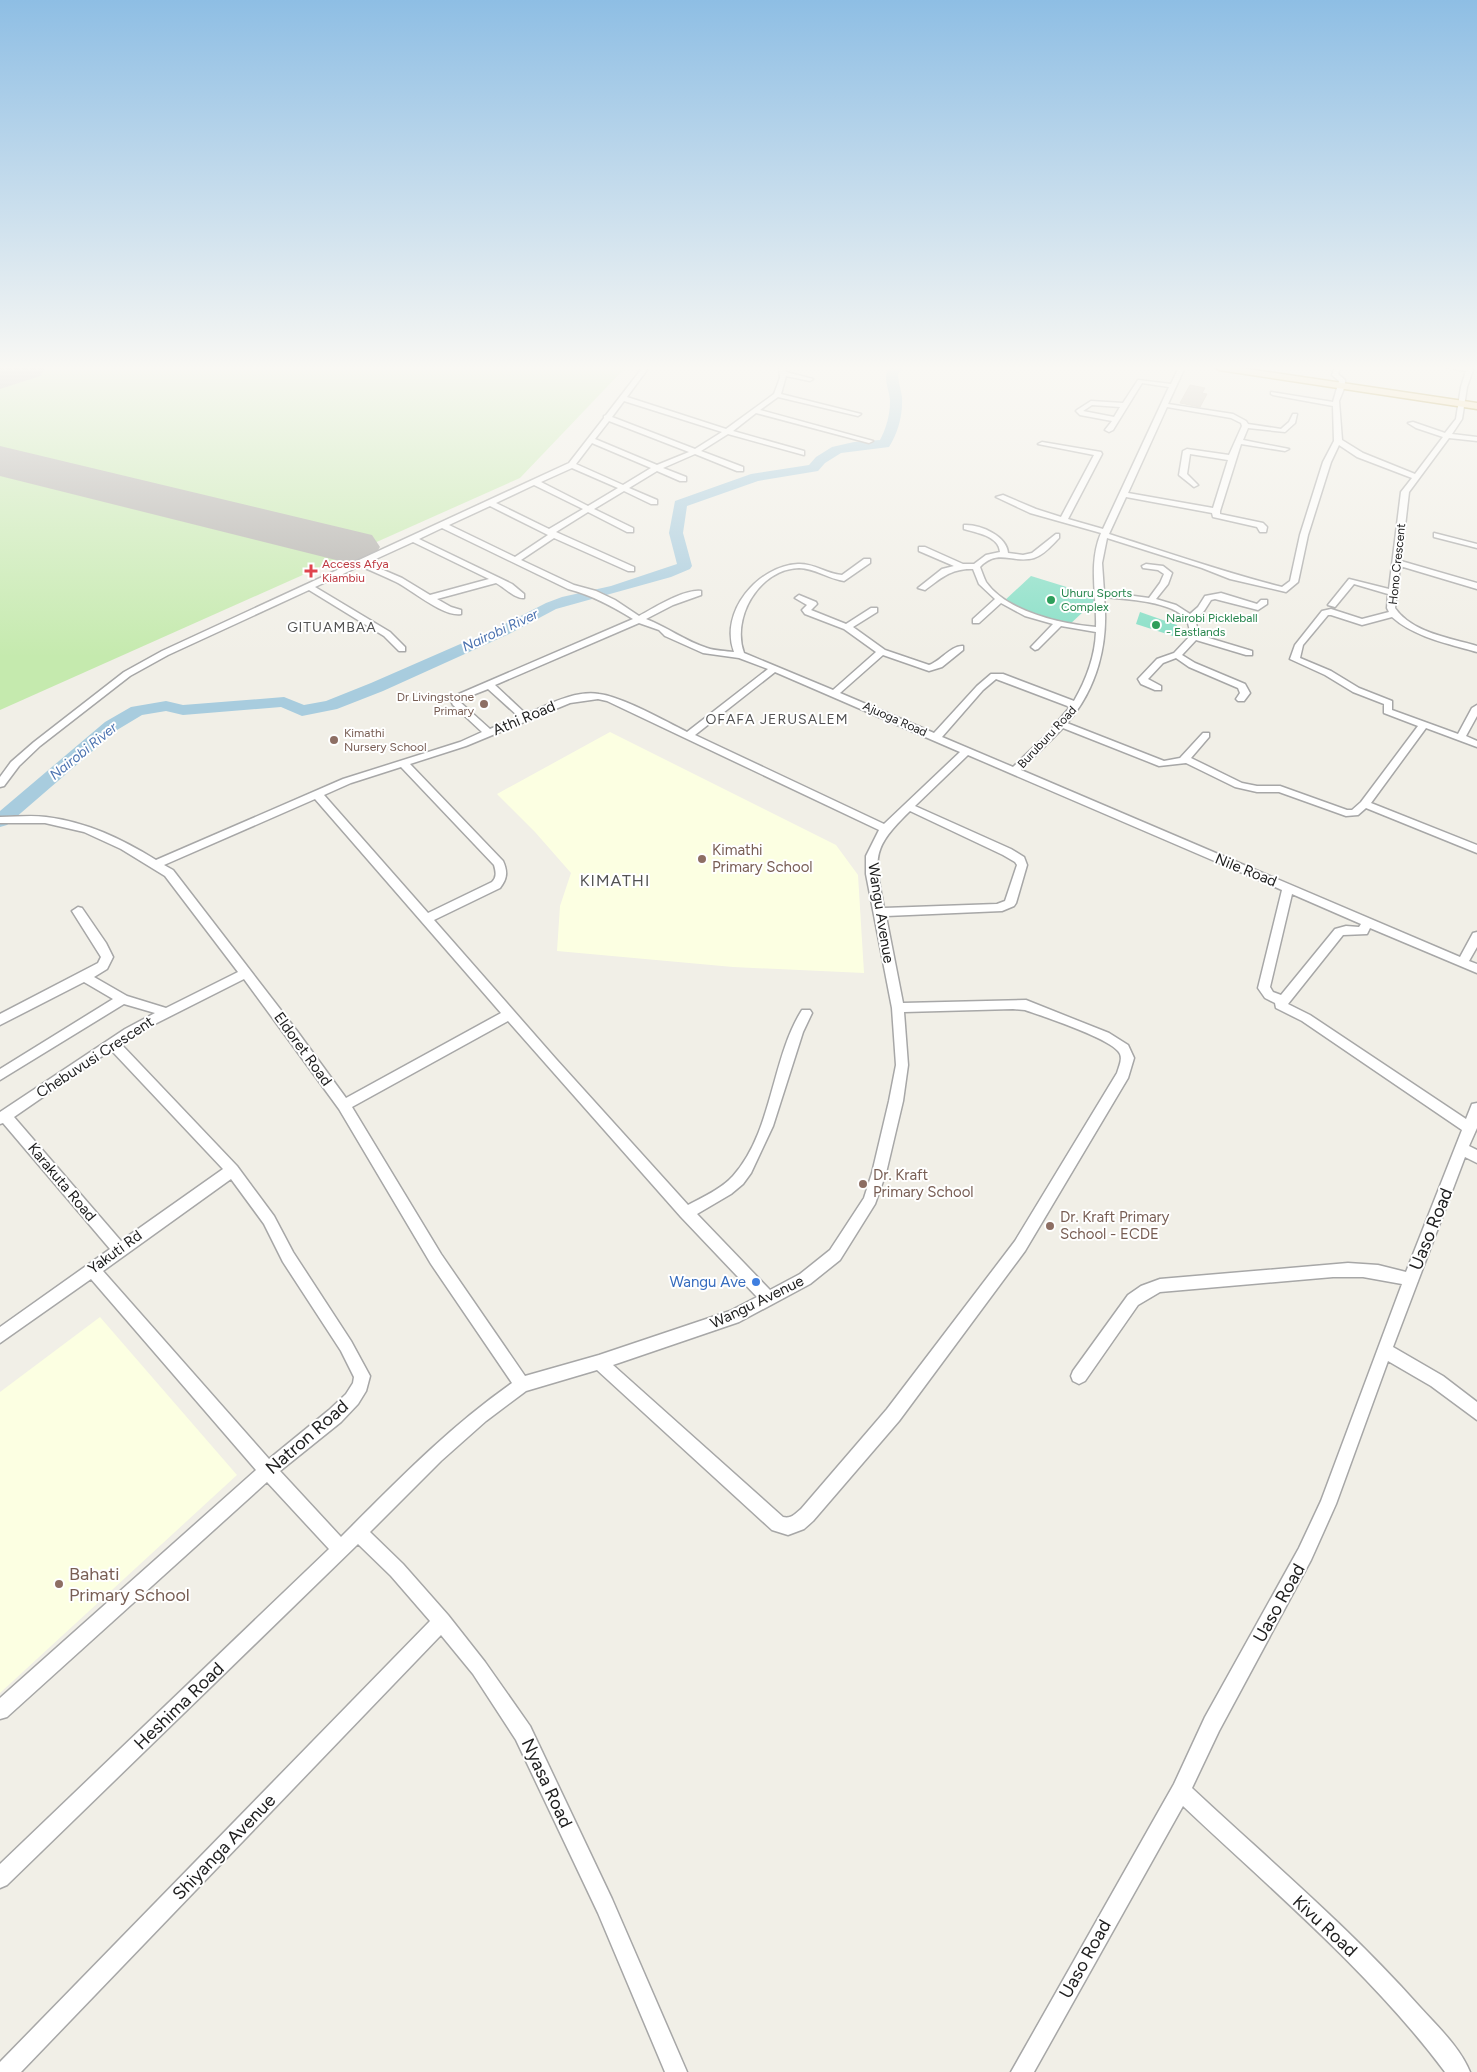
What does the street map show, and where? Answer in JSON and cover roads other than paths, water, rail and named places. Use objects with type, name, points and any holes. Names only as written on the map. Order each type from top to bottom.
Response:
[{"type":"street","points":[[647,464],[683,479]]},
{"type":"street","points":[[517,559],[552,533],[666,464]]},
{"type":"street","points":[[725,464],[740,469]]},
{"type":"street","points":[[1063,520],[1093,464]]},
{"type":"street","name":"Buruburu Road","points":[[1016,770],[1062,724],[1077,706],[1094,672],[1099,656],[1101,630],[1096,569],[1097,555],[1137,464]]},
{"type":"street","points":[[1185,464],[1183,475],[1194,484]]},
{"type":"street","points":[[1230,464],[1216,515],[1260,525],[1263,526],[1263,530]]},
{"type":"street","points":[[1000,497],[1033,511],[1205,566],[1233,577],[1283,590],[1294,582],[1304,535],[1326,464]]},
{"type":"street","points":[[1382,464],[1416,477]]},
{"type":"street","name":"Hono Crescent","points":[[1426,464],[1405,492],[1391,608],[1393,614],[1414,628],[1477,649]]},
{"type":"street","points":[[1,782],[15,764],[37,744],[126,674],[165,653],[572,465],[654,502]]},
{"type":"street","points":[[534,482],[588,511],[630,530]]},
{"type":"street","points":[[1123,494],[1216,511]]},
{"type":"street","points":[[490,503],[630,569]]},
{"type":"street","name":"Ajuoga Road","points":[[443,525],[571,586],[612,602],[640,620],[662,628],[668,634],[706,651],[740,655],[835,693],[966,751],[1016,770]]},
{"type":"street","points":[[967,527],[1001,541],[1005,547],[1004,554]]},
{"type":"street","points":[[1437,535],[1477,546]]},
{"type":"street","points":[[922,549],[962,566],[976,567],[986,557],[1004,554],[1030,556],[1038,552],[1056,536]]},
{"type":"street","points":[[412,538],[496,580],[522,596]]},
{"type":"street","points":[[740,655],[735,640],[736,626],[742,609],[751,594],[767,577],[785,568],[800,566],[844,578],[867,561]]},
{"type":"street","points":[[1396,562],[1477,586]]},
{"type":"street","points":[[360,563],[400,580],[448,609],[458,612]]},
{"type":"street","points":[[922,588],[945,572],[962,566]]},
{"type":"street","points":[[1146,566],[1160,568],[1168,573],[1164,584],[1151,601]]},
{"type":"street","points":[[976,567],[980,581],[999,600],[1058,624],[1101,630]]},
{"type":"street","points":[[429,598],[496,580]]},
{"type":"street","points":[[1332,605],[1352,582],[1393,593]]},
{"type":"street","points":[[310,587],[387,634],[402,649]]},
{"type":"street","points":[[489,733],[455,701],[640,620],[670,603],[698,593]]},
{"type":"street","points":[[1099,594],[1151,601],[1178,609],[1190,618],[1196,637]]},
{"type":"street","points":[[1190,618],[1201,609],[1208,598],[1215,596],[1258,607],[1264,602]]},
{"type":"street","points":[[799,598],[813,604],[806,610],[808,612],[847,627],[858,633],[882,652],[929,668],[938,665],[960,648]]},
{"type":"street","points":[[976,621],[999,600]]},
{"type":"street","points":[[847,627],[874,610]]},
{"type":"street","points":[[1393,614],[1362,622],[1331,612],[1325,613],[1300,645],[1295,659],[1328,673],[1356,690],[1389,703],[1387,711],[1477,744]]},
{"type":"street","points":[[1035,648],[1058,624]]},
{"type":"street","points":[[1196,637],[1249,653]]},
{"type":"street","points":[[1158,688],[1144,682],[1143,679],[1160,661],[1178,655],[1196,637]]},
{"type":"street","points":[[835,693],[882,652]]},
{"type":"street","points":[[1178,655],[1197,668],[1220,675],[1242,686],[1245,693],[1241,699]]},
{"type":"street","points":[[688,736],[774,669]]},
{"type":"street","points":[[936,737],[980,688],[994,676],[1000,676],[1077,706]]},
{"type":"street","points":[[489,685],[525,718]]},
{"type":"street","name":"Athi Road","points":[[157,864],[347,781],[402,762],[448,749],[568,700],[598,696],[610,699],[885,829]]},
{"type":"street","points":[[1460,738],[1477,708]]},
{"type":"street","points":[[1062,724],[1163,764],[1178,763],[1186,759],[1206,736]]},
{"type":"street","points":[[1186,759],[1234,782],[1257,789],[1273,787],[1346,812],[1357,812],[1365,804],[1424,724]]},
{"type":"street","name":"Wangu Avenue","points":[[358,1532],[435,1455],[480,1415],[522,1385],[712,1326],[769,1299],[805,1279],[835,1255],[870,1200],[879,1174],[901,1071],[898,1008],[881,912],[872,874],[872,856],[885,829],[966,751]]},
{"type":"street","points":[[402,762],[498,864],[502,873],[501,880],[496,885],[426,919]]},
{"type":"street","name":"Nile Road","points":[[1016,770],[1190,847],[1368,921],[1477,969]]},
{"type":"street","points":[[317,794],[551,1063],[686,1213],[769,1299]]},
{"type":"street","points":[[1365,804],[1477,849]]},
{"type":"street","points":[[881,912],[998,908],[1010,903],[1022,865],[1015,856],[909,807]]},
{"type":"street","name":"Eldoret Road","points":[[4,820],[45,820],[87,830],[126,846],[169,873],[344,1105],[436,1259],[522,1385]]},
{"type":"street","points":[[1282,1001],[1269,995],[1264,988],[1288,887]]},
{"type":"street","points":[[0,1020],[103,966],[106,957],[78,910]]},
{"type":"street","points":[[1368,921],[1364,931],[1346,930],[1339,932],[1280,1005],[1306,1018],[1470,1128]]},
{"type":"street","points":[[1463,962],[1477,936]]},
{"type":"street","name":"Chebuvusi Crescent","points":[[3,1117],[129,1032],[165,1012],[246,973]]},
{"type":"street","points":[[84,977],[123,999],[165,1012]]},
{"type":"street","points":[[0,1075],[123,999]]},
{"type":"street","points":[[599,1362],[778,1524],[788,1527],[798,1523],[840,1478],[893,1415],[1020,1246],[1123,1074],[1128,1058],[1124,1048],[1105,1036],[1026,1005],[898,1008]]},
{"type":"street","points":[[686,1213],[725,1191],[738,1179],[752,1156],[770,1114],[793,1041],[806,1013]]},
{"type":"street","points":[[344,1105],[510,1014]]},
{"type":"street","name":"Natron Road","points":[[0,1710],[268,1471],[335,1416],[352,1399],[360,1386],[362,1376],[346,1346],[288,1257],[269,1220],[232,1170],[113,1044]]},
{"type":"street","name":"Uaso Road","points":[[1022,2072],[1181,1790],[1212,1724],[1306,1554],[1328,1504],[1410,1280],[1470,1153],[1470,1128],[1477,1108]]},
{"type":"street","name":"Karakuta Road","points":[[3,1117],[119,1249]]},
{"type":"street","name":"Yakuti Rd","points":[[0,1336],[119,1249],[232,1170]]},
{"type":"street","points":[[92,1269],[174,1366],[341,1549]]},
{"type":"street","points":[[1079,1376],[1134,1300],[1143,1291],[1155,1286],[1170,1282],[1365,1269],[1388,1272],[1410,1280]]},
{"type":"street","points":[[1385,1352],[1437,1381],[1477,1412]]},
{"type":"street","name":"Heshima Road","points":[[0,1878],[358,1532]]},
{"type":"street","name":"Nyasa Road","points":[[358,1532],[397,1570],[442,1621],[479,1668],[523,1733],[605,1906],[676,2072]]},
{"type":"street","name":"Shiyanga Avenue","points":[[6,2072],[442,1621]]},
{"type":"street","name":"Kivu Road","points":[[1181,1790],[1378,1976],[1437,2043],[1459,2072]]},
{"type":"waterway","name":"Nairobi River","points":[[0,821],[111,726],[137,711],[166,706],[183,710],[284,702],[302,711],[331,705],[377,687],[503,631],[551,606],[567,600],[614,590],[685,566],[676,533],[680,504],[756,477],[813,468],[817,464]]},
{"type":"place","name":"Access Afya Kiambiu","points":[[311,571]]},
{"type":"place","name":"Uhuru Sports Complex","points":[[1051,600]]},
{"type":"place","name":"Nairobi Pickleball - Eastlands","points":[[1156,625]]},
{"type":"place","name":"Dr Livingstone Primary","points":[[484,704]]},
{"type":"place","name":"Kimathi Nursery School","points":[[334,740]]},
{"type":"place","name":"Kimathi Primary School","points":[[702,859]]},
{"type":"place","name":"Dr. Kraft Primary School","points":[[863,1184]]},
{"type":"place","name":"Dr. Kraft Primary School - ECDE","points":[[1050,1226]]},
{"type":"place","name":"Wangu Ave","points":[[756,1282]]},
{"type":"place","name":"Bahati Primary School","points":[[59,1584]]},
{"type":"district","name":"GITUAMBAA","points":[[332,627]]},
{"type":"district","name":"OFAFA JERUSALEM","points":[[777,719]]},
{"type":"district","name":"KIMATHI","points":[[615,880]]}]
